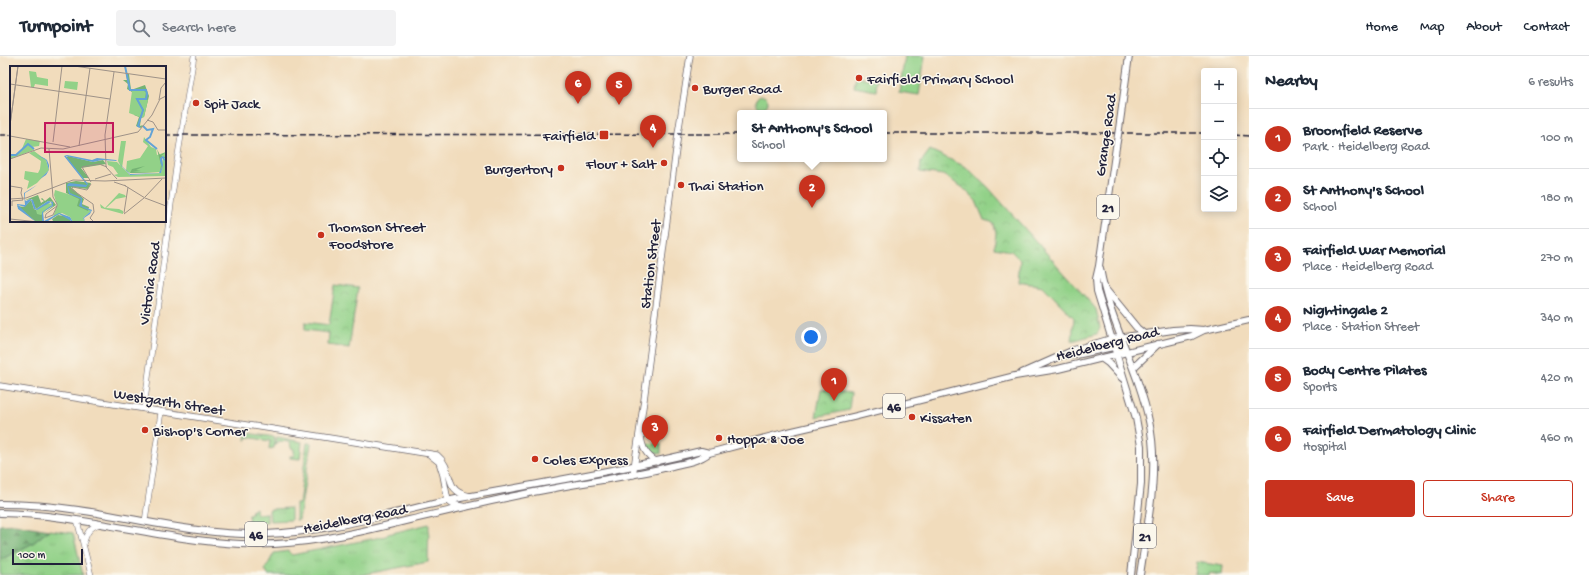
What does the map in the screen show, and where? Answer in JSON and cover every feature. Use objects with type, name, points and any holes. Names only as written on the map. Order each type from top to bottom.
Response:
[{"type":"main road","name":"Station Street","points":[[633,475],[641,428],[678,134],[690,56]]},
{"type":"main road","name":"Grange Road","points":[[1111,339],[1097,297],[1096,279],[1129,56]]},
{"type":"main road","name":"Grange Road","points":[[1099,266],[1104,288],[1121,337]]},
{"type":"main road","points":[[1104,288],[1143,334]]},
{"type":"main road","name":"Heidelberg Road","points":[[0,512],[101,523],[212,542],[270,544],[310,542],[529,493],[633,475],[702,458],[709,453],[784,433],[1015,376],[1101,358],[1192,336],[1204,330],[1249,320]]},
{"type":"main road","name":"Heidelberg Road","points":[[1015,376],[1082,347],[1111,339],[1190,329],[1204,330]]},
{"type":"main road","name":"21","points":[[1121,337],[1133,368],[1149,420],[1153,453],[1152,485],[1140,575]]},
{"type":"main road","name":"21","points":[[1111,339],[1136,418],[1141,446],[1141,484],[1131,575]]},
{"type":"main road","points":[[1133,368],[1158,344]]},
{"type":"main road","points":[[1032,368],[1058,366],[1062,355],[1076,355],[1113,347],[1127,351]]},
{"type":"main road","points":[[1101,358],[1124,379]]},
{"type":"main road","name":"Westgarth Street","points":[[0,386],[429,454],[441,461],[446,474],[457,492],[470,496]]},
{"type":"main road","points":[[641,428],[644,449],[647,455],[657,462]]},
{"type":"main road","name":"Heidelberg Road","points":[[0,504],[27,504],[78,510],[204,531],[266,534],[300,532],[340,526],[470,496],[657,462],[701,451],[709,453]]},
{"type":"main road","name":"Westgarth Street","points":[[446,474],[448,501]]},
{"type":"main road","points":[[448,501],[452,504],[466,507]]},
{"type":"main road","points":[[412,509],[414,519]]},
{"type":"main road","points":[[77,520],[78,510]]},
{"type":"main road","points":[[144,531],[145,521]]},
{"type":"street","name":"Victoria Road","points":[[144,409],[191,66],[191,56]]},
{"type":"street","name":"Victoria Road","points":[[191,66],[194,56]]},
{"type":"street","points":[[145,521],[162,412]]},
{"type":"street","points":[[77,520],[84,542],[91,575]]},
{"type":"street","points":[[84,542],[88,531],[101,523]]},
{"type":"green space","points":[[905,56],[925,56],[919,95],[899,92]]},
{"type":"green space","points":[[856,77],[877,80],[876,91],[854,87]]},
{"type":"green space","points":[[762,96],[766,98],[768,102],[766,106],[762,108],[758,106],[756,102],[758,98]]},
{"type":"green space","points":[[930,150],[966,167],[987,186],[1096,309],[1100,328],[1097,334],[1072,341],[1074,318],[1043,286],[1018,282],[1020,260],[1011,251],[994,248],[996,234],[994,224],[984,220],[976,201],[962,187],[943,175],[920,172],[921,162]]},
{"type":"green space","points":[[335,285],[358,288],[349,348],[328,345],[329,333],[305,330],[305,322],[329,325]]},
{"type":"green space","points":[[821,389],[851,393],[849,410],[816,417]]},
{"type":"green space","points":[[246,433],[275,437],[274,448],[269,449],[270,441],[247,437],[245,440]]},
{"type":"green space","points":[[277,437],[302,442],[300,459],[290,458],[290,456],[294,456],[294,449],[291,448],[290,442],[279,441],[275,446]]},
{"type":"green space","points":[[307,443],[311,443],[299,520],[296,520],[296,504],[299,504]]},
{"type":"green space","points":[[647,443],[661,444],[661,454],[650,451]]},
{"type":"green space","points":[[256,508],[256,514],[267,513],[267,522],[248,522],[249,514],[251,514],[252,510]]},
{"type":"green space","points":[[291,508],[291,520],[270,521],[269,510]]},
{"type":"green space","points":[[15,524],[49,530],[33,543],[0,560],[0,525]]},
{"type":"green space","points":[[429,524],[428,562],[361,575],[268,575],[265,570],[274,553],[288,551],[292,555],[386,536],[388,534]]},
{"type":"green space","points":[[49,530],[73,533],[83,575],[0,575],[0,560],[33,543]]},
{"type":"green space","points":[[1197,562],[1223,566],[1222,575],[1209,573],[1209,575],[1195,575]]},
{"type":"railway","points":[[887,133],[1201,133]]},
{"type":"railway","points":[[166,135],[737,134]]},
{"type":"railway","points":[[0,135],[10,135]]},
{"type":"railway","points":[[1237,135],[1249,136]]},
{"type":"place","name":"Fairfield Primary School","points":[[859,78]]},
{"type":"place","name":"Burger Road","points":[[695,88]]},
{"type":"place","name":"Spit Jack","points":[[196,103]]},
{"type":"place","name":"Fairfield Dermatology Clinic","points":[[578,104]]},
{"type":"place","name":"Body Centre Pilates","points":[[619,105]]},
{"type":"place","name":"Fairfield","points":[[604,135]]},
{"type":"place","name":"Nightingale 2","points":[[653,148]]},
{"type":"place","name":"Flour + Salt","points":[[664,163]]},
{"type":"place","name":"Burgertory","points":[[561,168]]},
{"type":"place","name":"Thai Station","points":[[681,185]]},
{"type":"place","name":"St Anthony's School","points":[[812,208]]},
{"type":"place","name":"Thomson Street Foodstore","points":[[321,235]]},
{"type":"place","name":"Broomfield Reserve","points":[[834,401]]},
{"type":"place","name":"Kissaten","points":[[912,417]]},
{"type":"place","name":"Bishop's Corner","points":[[145,430]]},
{"type":"place","name":"Hoppa & Joe","points":[[719,438]]},
{"type":"place","name":"Fairfield War Memorial","points":[[655,448]]},
{"type":"place","name":"Coles Express","points":[[535,459]]}]
